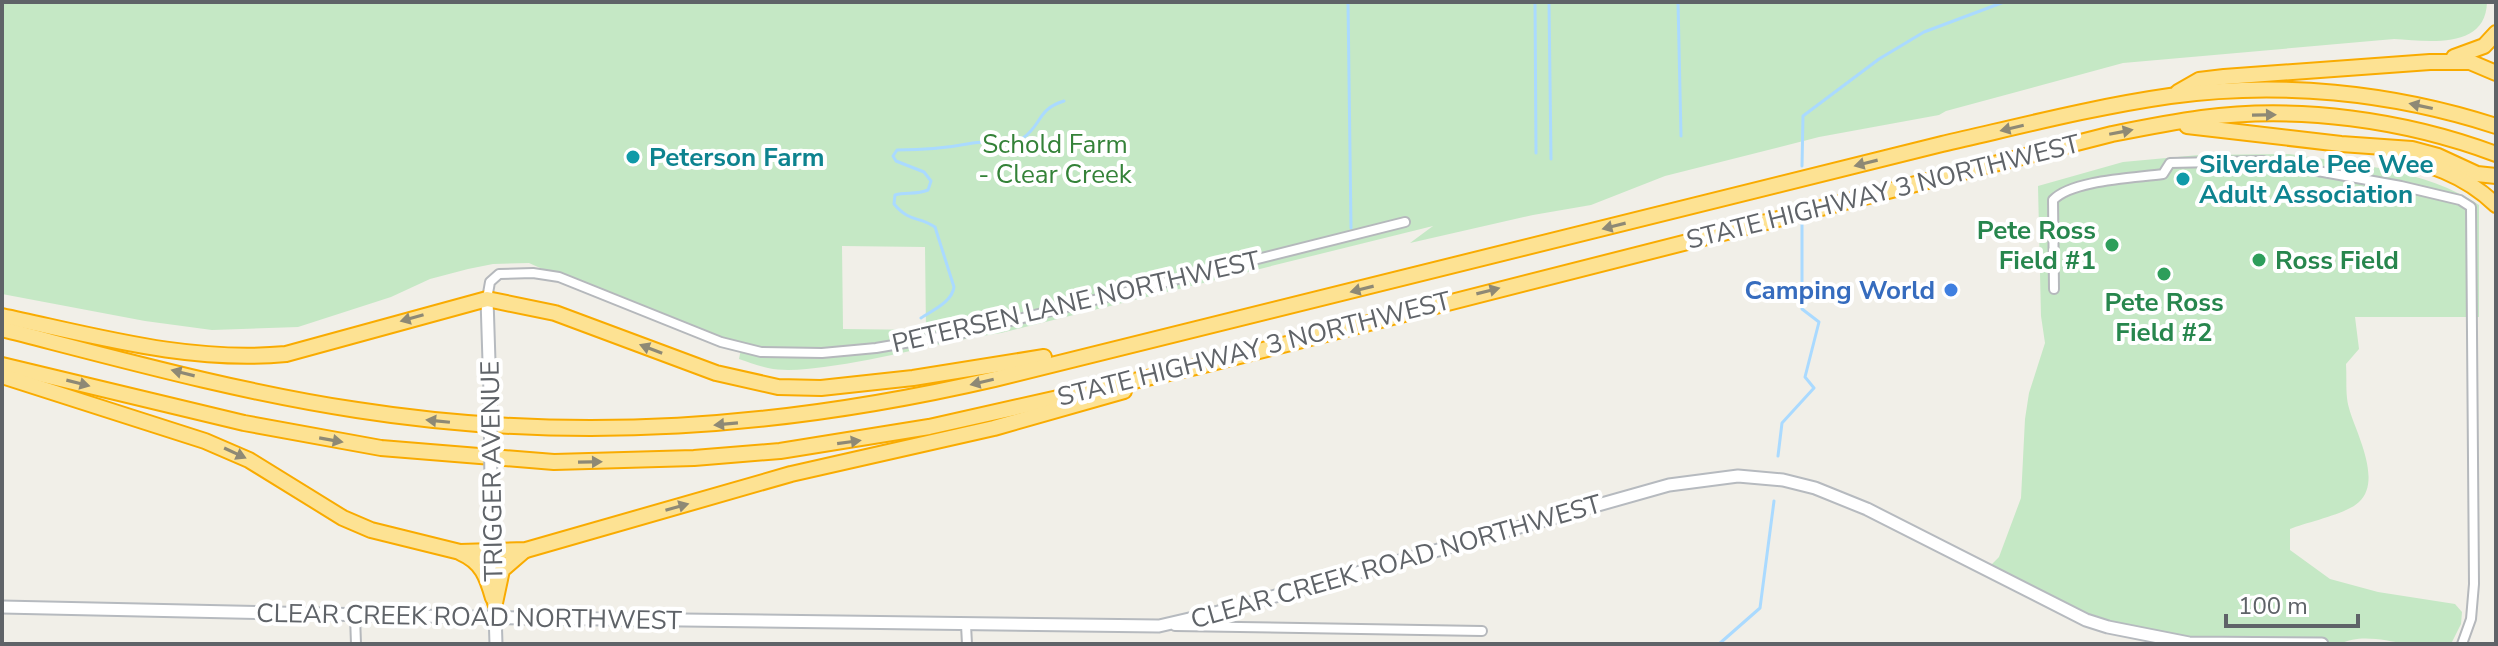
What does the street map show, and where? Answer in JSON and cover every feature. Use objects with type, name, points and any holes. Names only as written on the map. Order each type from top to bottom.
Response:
[{"type":"highway","points":[[2430,62],[2477,50],[2496,33]]},
{"type":"highway","points":[[2170,96],[2199,80],[2253,74],[2430,62],[2470,62],[2496,73]]},
{"type":"highway","name":"STATE HIGHWAY 3 NORTHWEST","points":[[2,329],[331,406],[471,424],[601,429],[712,425],[825,413],[931,394],[2091,109],[2170,96],[2267,89],[2325,91],[2420,105],[2496,126]]},
{"type":"highway","name":"STATE HIGHWAY 3 NORTHWEST","points":[[2,365],[304,435],[381,448],[554,462],[737,456],[865,440],[1196,367],[2112,134],[2223,116],[2299,115],[2354,120],[2425,133],[2496,154]]},
{"type":"highway","points":[[2159,126],[2224,129],[2341,144],[2412,149],[2438,156],[2477,174],[2496,176]]},
{"type":"highway","points":[[2341,144],[2434,165],[2464,180],[2496,205]]},
{"type":"highway","points":[[2,316],[176,352],[262,357],[286,354],[487,299],[555,313],[728,377],[793,388],[913,378],[1139,343]]},
{"type":"highway","points":[[2,376],[205,441],[249,460],[343,518],[392,537],[460,552],[493,553],[526,550],[791,474],[1062,410],[1196,367]]},
{"type":"highway","points":[[495,603],[502,570],[526,550]]},
{"type":"highway","points":[[460,552],[476,561],[484,572],[495,603]]},
{"type":"main road","name":"TRIGGER AVENUE","points":[[487,299],[496,644]]},
{"type":"main road","name":"CLEAR CREEK ROAD NORTHWEST","points":[[2,607],[355,616],[1159,626],[1246,605],[1661,487],[1738,476],[1783,480],[1849,501],[2101,626],[2189,643],[2322,644]]},
{"type":"street","points":[[2054,289],[2053,200],[2061,192],[2090,185],[2163,174],[2170,163],[2262,161],[2401,186],[2460,200],[2471,207],[2474,584],[2471,619],[2462,644]]},
{"type":"street","name":"PETERSEN LANE NORTHWEST","points":[[487,299],[490,282],[499,274],[533,273],[559,277],[721,342],[761,352],[848,351],[963,333],[1405,222]]},
{"type":"street","points":[[355,616],[356,644]]},
{"type":"street","points":[[966,625],[967,644]]},
{"type":"street","points":[[1159,626],[1482,631]]},
{"type":"green space","name":"Schold Farm - Clear Creek","points":[[2,2],[2487,2],[2484,17],[2477,28],[2453,39],[2394,39],[2123,63],[1939,115],[1819,137],[1665,176],[1591,205],[1410,243],[1433,226],[1001,333],[817,368],[775,369],[739,359],[741,349],[603,296],[529,263],[493,264],[430,279],[391,297],[298,327],[212,330],[145,321],[2,294]],"holes":[[[842,246],[925,247],[926,330],[843,329]]]},
{"type":"green space","points":[[2289,154],[2412,176],[2435,183],[2479,205],[2479,317],[2355,317],[2359,349],[2346,364],[2347,392],[2368,469],[2366,493],[2346,510],[2290,529],[2290,550],[2330,579],[2378,592],[2455,604],[2462,612],[2461,624],[2451,644],[2410,645],[2364,639],[2340,644],[2189,643],[2114,629],[1987,569],[1999,557],[2021,498],[2029,393],[2045,343],[2041,316],[2038,186],[2123,162],[2199,155]]},
{"type":"waterway","points":[[1348,2],[1351,228]]},
{"type":"waterway","points":[[1535,2],[1536,153]]},
{"type":"waterway","points":[[1549,2],[1551,159]]},
{"type":"waterway","points":[[1678,2],[1681,136]]},
{"type":"waterway","points":[[1802,166],[1803,116],[1879,59],[1924,32],[2004,2]]},
{"type":"waterway","points":[[921,318],[946,301],[954,287],[935,227],[910,217],[894,204],[895,195],[928,190],[931,181],[924,172],[896,161],[893,156],[897,150],[1017,141],[1029,133],[1049,108],[1064,101]]},
{"type":"waterway","points":[[1778,456],[1782,423],[1814,388],[1805,377],[1819,322],[1802,309],[1802,223]]},
{"type":"waterway","points":[[1719,644],[1760,608],[1774,501]]},
{"type":"place","name":"Peterson Farm","points":[[633,157]]},
{"type":"place","name":"Silverdale Pee Wee Adult Association","points":[[2183,179]]},
{"type":"place","name":"Pete Ross Field #1","points":[[2112,245]]},
{"type":"place","name":"Ross Field","points":[[2259,260]]},
{"type":"place","name":"Pete Ross Field #2","points":[[2164,274]]},
{"type":"place","name":"Camping World","points":[[1951,290]]}]
